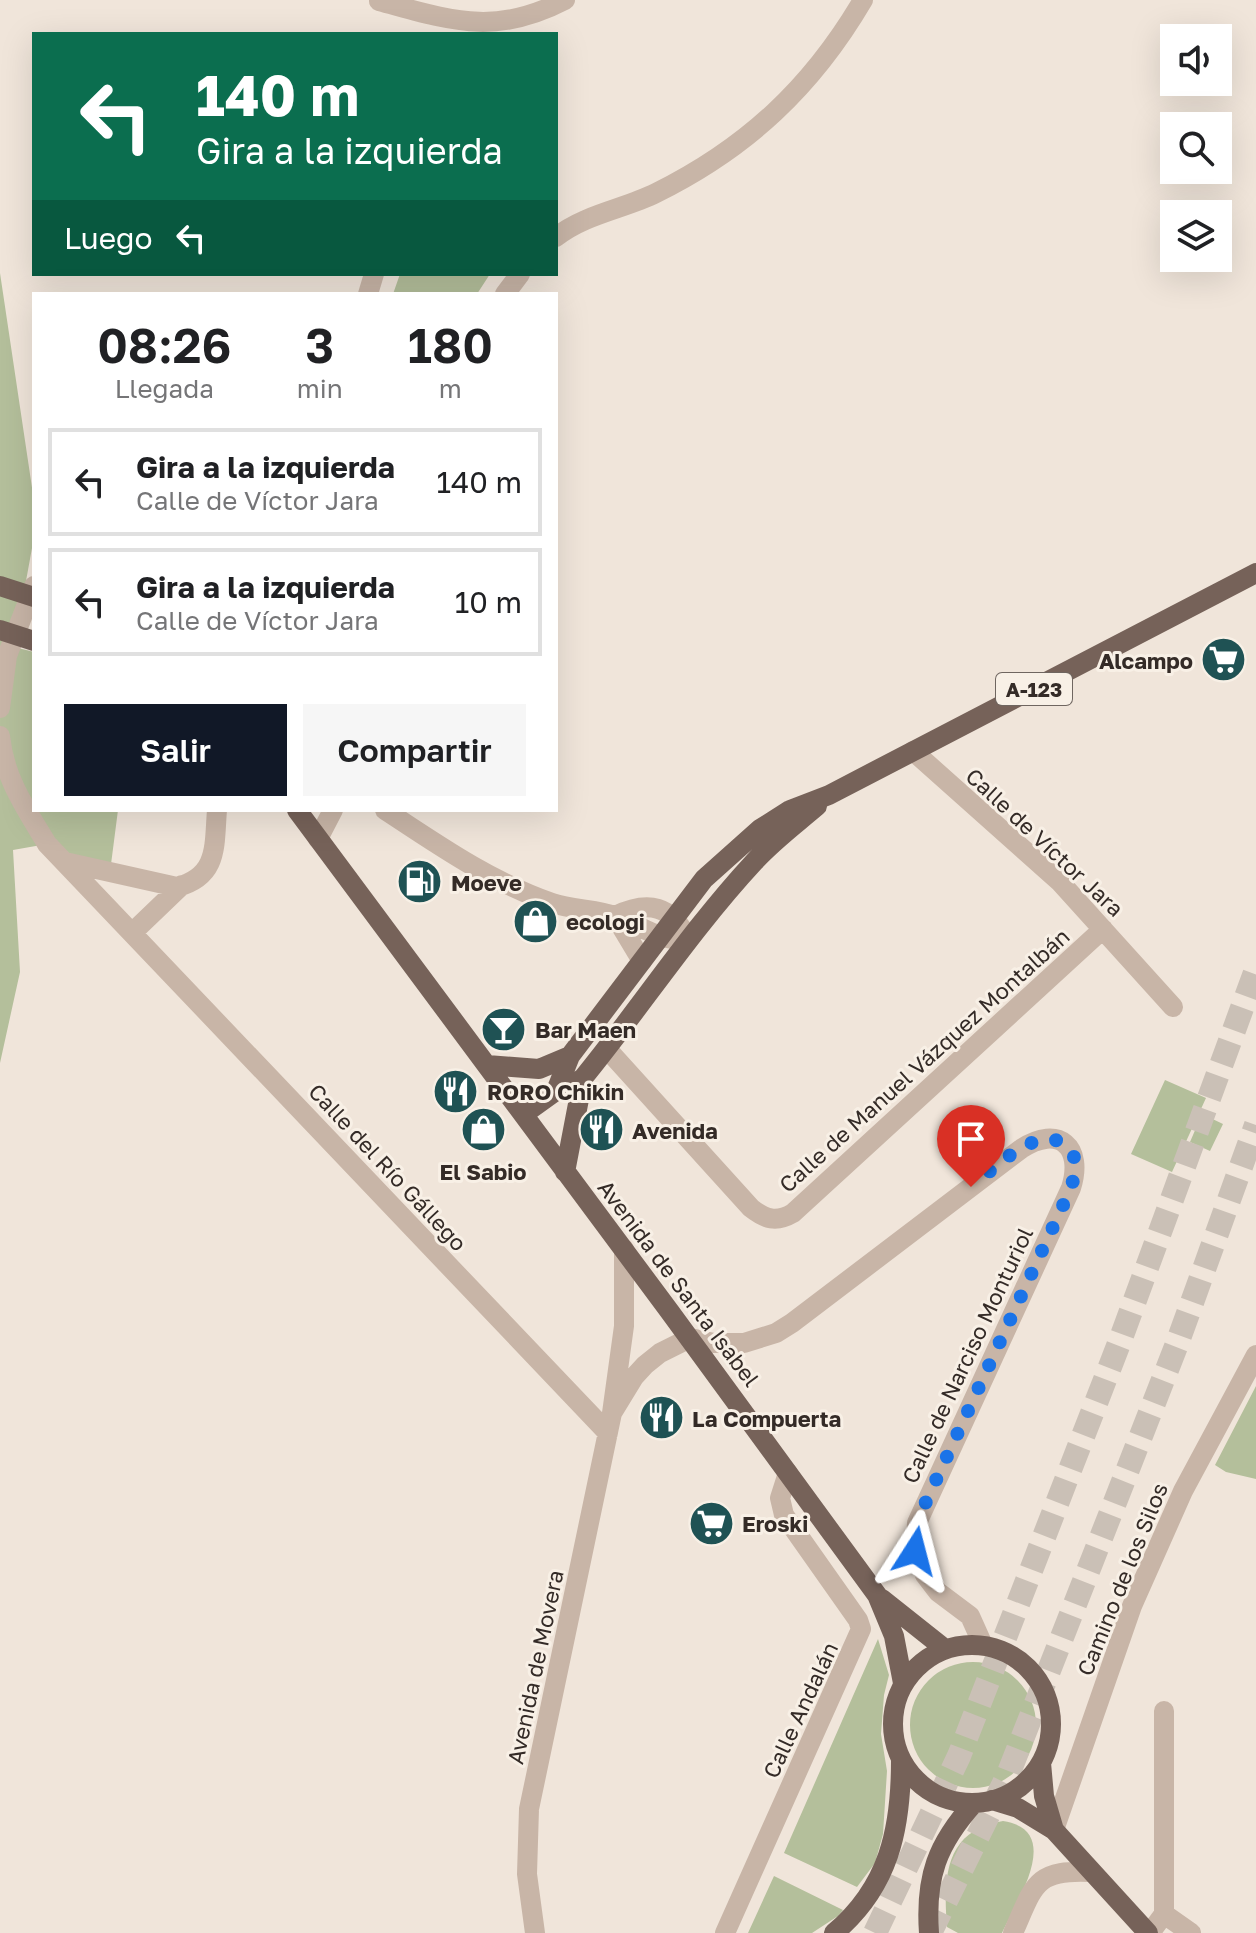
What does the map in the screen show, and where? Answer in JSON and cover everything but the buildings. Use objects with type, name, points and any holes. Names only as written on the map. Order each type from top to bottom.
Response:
[{"type":"main road","name":"A-123","points":[[570,1056],[704,879],[760,829],[790,810],[829,795],[1256,573]]},
{"type":"main road","points":[[0,586],[32,596]]},
{"type":"main road","points":[[0,630],[32,640]]},
{"type":"main road","name":"A-123","points":[[524,1114],[556,1091],[570,1087],[583,1078],[688,940],[755,861],[829,795]]},
{"type":"main road","name":"Avenida de Santa Isabel","points":[[298,812],[877,1595],[894,1636],[903,1683]]},
{"type":"main road","points":[[487,1065],[539,1069],[570,1056]]},
{"type":"main road","points":[[556,1091],[570,1056]]},
{"type":"main road","name":"A-123","points":[[565,1172],[583,1078]]},
{"type":"main road","name":"Avenida de Santa Isabel","points":[[877,1595],[945,1649]]},
{"type":"main road","points":[[929,1933],[927,1908],[931,1878],[948,1834],[983,1802],[1020,1787],[1041,1763],[1051,1734],[1051,1719],[1043,1689],[1025,1665],[998,1649],[983,1645],[945,1649],[917,1666],[903,1683],[896,1697],[892,1721],[901,1761],[919,1784],[931,1792],[959,1802],[983,1802],[1018,1808],[1054,1830],[1149,1933]]},
{"type":"main road","points":[[834,1933],[864,1904],[890,1854],[900,1806],[901,1761]]},
{"type":"main road","points":[[1041,1763],[1044,1796],[1054,1830]]},
{"type":"street","points":[[379,1],[452,28],[470,23],[508,20],[565,0]]},
{"type":"street","points":[[558,235],[568,227],[655,194],[736,146],[807,81],[844,32],[863,0]]},
{"type":"street","points":[[0,708],[7,656],[32,591]]},
{"type":"street","name":"Calle del Río Gállego","points":[[0,736],[9,779],[47,844],[610,1423]]},
{"type":"street","name":"Calle de Víctor Jara","points":[[913,751],[1060,882],[1173,1007]]},
{"type":"street","points":[[65,862],[177,887],[198,878],[213,857],[217,812]]},
{"type":"street","points":[[318,839],[332,812]]},
{"type":"street","points":[[388,812],[482,871],[517,889],[554,903],[615,916],[660,937],[688,940]]},
{"type":"street","points":[[133,932],[182,885]]},
{"type":"street","points":[[615,916],[643,906],[663,911],[674,917],[688,940]]},
{"type":"street","points":[[615,916],[642,961]]},
{"type":"street","name":"Calle de Manuel Vázquez Montalbán","points":[[607,1049],[751,1208],[769,1219],[778,1220],[793,1213],[1103,929]]},
{"type":"street","name":"Calle de Narciso Monturiol","points":[[690,1338],[714,1343],[744,1343],[784,1328],[1032,1142],[1053,1139],[1071,1150],[1076,1160],[1071,1188],[917,1523],[915,1551],[925,1575],[938,1592],[970,1616],[983,1645]]},
{"type":"street","name":"Avenida de Movera","points":[[535,1933],[527,1874],[529,1809],[610,1423],[624,1326],[624,1249]]},
{"type":"street","name":"Avenida de Movera","points":[[610,1423],[626,1390],[645,1365],[660,1353],[690,1338]]},
{"type":"street","name":"Camino de los Silos","points":[[1054,1830],[1132,1606],[1183,1491],[1256,1355]]},
{"type":"street","name":"Calle Andalán","points":[[725,1933],[861,1629],[858,1620],[784,1515],[780,1498],[788,1473]]},
{"type":"street","points":[[1149,1933],[1164,1914],[1164,1711]]},
{"type":"street","points":[[1013,1933],[1033,1887],[1041,1880],[1053,1874],[1091,1872]]},
{"type":"street","points":[[1164,1914],[1191,1933]]},
{"type":"green space","points":[[0,273],[32,488],[32,548],[14,647],[32,652],[32,812],[118,812],[110,872],[47,844],[13,850],[20,972],[0,1063]]},
{"type":"green space","points":[[399,276],[489,276],[478,292],[394,292]]},
{"type":"green space","points":[[1165,1080],[1206,1098],[1172,1172],[1131,1154]]},
{"type":"green space","points":[[1202,1114],[1223,1124],[1210,1151],[1190,1142]]},
{"type":"green space","points":[[1256,1386],[1256,1479],[1226,1472],[1215,1465]]},
{"type":"green space","points":[[878,1639],[889,1675],[881,1734],[887,1771],[883,1834],[875,1863],[857,1887],[784,1853]]},
{"type":"green space","points":[[973,1662],[997,1667],[1018,1680],[1031,1701],[1036,1725],[1031,1749],[1018,1770],[997,1783],[973,1788],[949,1783],[928,1770],[915,1749],[910,1725],[915,1701],[928,1680],[949,1667]]},
{"type":"green space","points":[[1003,1821],[1021,1827],[1031,1838],[1034,1852],[1025,1886],[1002,1933],[958,1933],[947,1927],[946,1891],[952,1859],[969,1834]]},
{"type":"green space","points":[[774,1876],[843,1910],[812,1933],[748,1933]]},
{"type":"tunnel","points":[[875,1933],[959,1756],[1120,1341],[1256,970]]},
{"type":"tunnel","points":[[930,1933],[1008,1775],[1177,1344],[1256,1125]]},
{"type":"place","name":"Alcampo","points":[[1224,660]]},
{"type":"place","name":"Moeve","points":[[420,882]]},
{"type":"place","name":"ecologi","points":[[535,921]]},
{"type":"place","name":"Bar Maen","points":[[504,1029]]},
{"type":"place","name":"RORO Chikin","points":[[456,1091]]},
{"type":"place","name":"El Sabio","points":[[483,1130]]},
{"type":"place","name":"Avenida","points":[[601,1130]]},
{"type":"place","name":"La Compuerta","points":[[661,1418]]},
{"type":"place","name":"Eroski","points":[[711,1523]]},
{"type":"route","points":[[915,1551],[917,1523],[1071,1188],[1076,1160],[1063,1143],[1042,1138],[1021,1149],[971,1187]]}]
